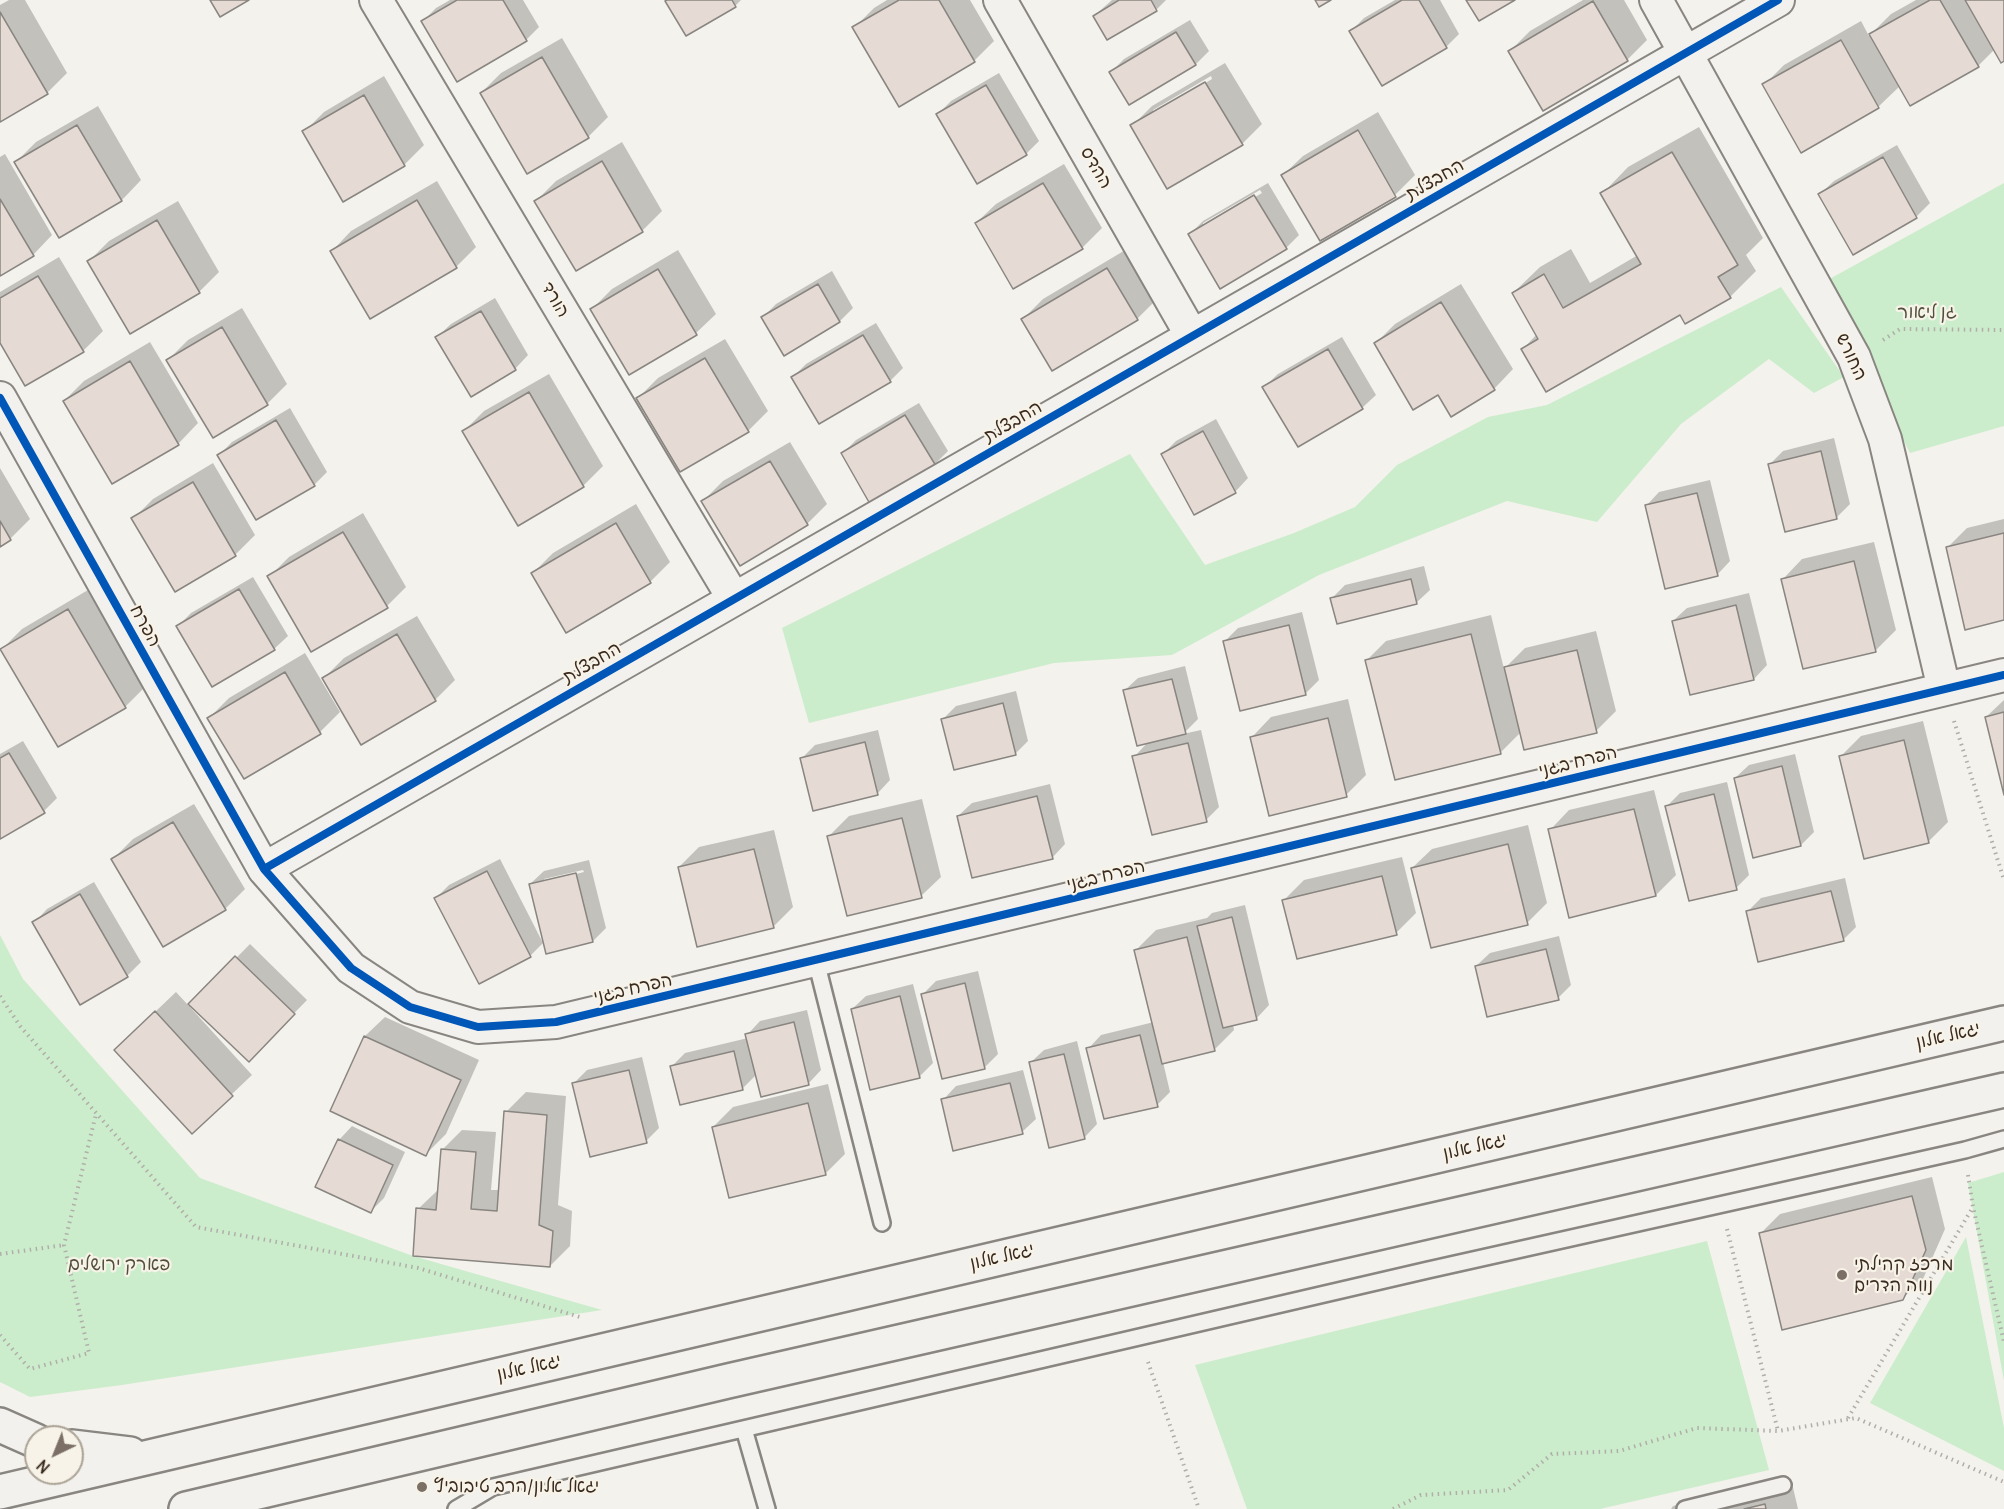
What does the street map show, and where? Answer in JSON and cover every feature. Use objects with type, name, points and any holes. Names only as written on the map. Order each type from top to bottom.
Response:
[{"type":"main road","name":"יגאל אלון","points":[[0,1492],[2004,1023]]},
{"type":"main road","points":[[186,1509],[739,1378],[2004,1090]]},
{"type":"main road","points":[[0,1425],[24,1436]]},
{"type":"main road","points":[[84,1448],[153,1457]]},
{"type":"street","name":"הורד","points":[[376,0],[734,599]]},
{"type":"street","name":"ההדס","points":[[1000,0],[1192,336]]},
{"type":"street","name":"החורש","points":[[1656,0],[1854,357],[1885,439],[1944,689]]},
{"type":"street","name":"החבצלת","points":[[264,869],[1778,0]]},
{"type":"street","name":"הפרח","points":[[0,398],[264,869]]},
{"type":"street","name":"הפרח בגני","points":[[264,869],[351,968],[410,1007],[478,1027],[556,1022],[2004,675]]},
{"type":"lane","points":[[816,961],[882,1223]]},
{"type":"lane","points":[[456,1509],[493,1488],[1139,1336],[1721,1203],[1965,1150],[2004,1139]]},
{"type":"lane","points":[[744,1429],[767,1509]]},
{"type":"lane","points":[[1685,1509],[1783,1485]]},
{"type":"path","points":[[1854,357],[1900,329],[2004,330]]},
{"type":"path","points":[[1944,689],[2004,880]]},
{"type":"path","points":[[0,996],[20,1026],[196,1227],[418,1268],[585,1319]]},
{"type":"path","points":[[0,1335],[30,1369],[89,1353],[64,1245],[96,1114]]},
{"type":"path","points":[[1965,1150],[1973,1207],[2004,1342]]},
{"type":"path","points":[[1721,1203],[1778,1431]]},
{"type":"path","points":[[1848,1419],[1973,1207]]},
{"type":"path","points":[[0,1254],[64,1245]]},
{"type":"path","points":[[1139,1336],[1199,1509]]},
{"type":"path","points":[[1393,1509],[1421,1495],[1508,1491],[1552,1454],[1619,1451],[1697,1428],[1778,1431],[1856,1418],[2004,1482]]},
{"type":"green space","name":"גן ליאור","points":[[2004,183],[2004,426],[1910,453],[1824,282]]},
{"type":"green space","points":[[1781,287],[1844,377],[1814,393],[1769,359],[1681,424],[1597,522],[1507,501],[1319,575],[1172,655],[1054,663],[809,723],[782,628],[1130,454],[1205,565],[1294,533],[1355,507],[1397,465],[1488,417],[1547,405]]},
{"type":"green space","name":"פארק ירושלים","points":[[0,935],[23,979],[200,1178],[413,1256],[602,1310],[122,1385],[30,1397],[0,1382]]},
{"type":"green space","points":[[2004,1172],[2004,1381],[1968,1183]]},
{"type":"green space","points":[[1966,1237],[2004,1428],[2004,1471],[1870,1403]]},
{"type":"green space","points":[[1707,1241],[1769,1470],[1600,1509],[1247,1509],[1195,1365]]},
{"type":"building","points":[[210,0],[249,0],[220,17]]},
{"type":"building","points":[[457,0],[503,0],[527,41],[457,82],[421,21]]},
{"type":"building","points":[[732,0],[736,7],[686,36],[665,1]]},
{"type":"building","points":[[899,0],[939,0],[975,62],[899,107],[852,27]]},
{"type":"building","points":[[1119,0],[1151,0],[1157,11],[1107,40],[1093,16]]},
{"type":"building","points":[[1315,0],[1331,0],[1319,7]]},
{"type":"building","points":[[1402,0],[1419,0],[1447,48],[1382,86],[1349,31]]},
{"type":"building","points":[[1466,0],[1515,0],[1479,21]]},
{"type":"building","points":[[1930,0],[1940,0],[1979,67],[1910,106],[1869,34]]},
{"type":"building","points":[[1965,0],[2004,0],[2004,61],[2001,63]]},
{"type":"building","points":[[1593,1],[1628,61],[1543,111],[1508,51]]},
{"type":"building","points":[[0,12],[48,94],[0,122]]},
{"type":"building","points":[[1176,32],[1196,65],[1129,105],[1109,72]]},
{"type":"building","points":[[1841,40],[1879,108],[1801,153],[1762,84]]},
{"type":"building","points":[[542,57],[589,138],[527,174],[480,93]]},
{"type":"building","points":[[1205,82],[1243,145],[1167,189],[1130,125]]},
{"type":"building","points":[[986,85],[1027,155],[977,184],[936,114]]},
{"type":"building","points":[[364,95],[405,166],[343,202],[302,131]]},
{"type":"building","points":[[77,125],[122,201],[59,238],[14,162]]},
{"type":"building","points":[[1358,130],[1396,197],[1320,241],[1281,175]]},
{"type":"building","points":[[1672,152],[1738,265],[1718,277],[1731,298],[1685,324],[1680,315],[1546,392],[1521,349],[1538,339],[1512,293],[1544,274],[1563,308],[1641,264],[1600,193]]},
{"type":"building","points":[[1883,157],[1917,218],[1853,255],[1818,194]]},
{"type":"building","points":[[602,161],[643,232],[576,271],[534,201]]},
{"type":"building","points":[[1043,183],[1083,249],[1013,289],[975,223]]},
{"type":"building","points":[[1254,195],[1287,249],[1220,289],[1188,234]]},
{"type":"building","points":[[0,199],[34,256],[0,276]]},
{"type":"building","points":[[417,200],[457,268],[370,319],[330,251]]},
{"type":"building","points":[[157,220],[200,293],[130,334],[87,261]]},
{"type":"building","points":[[1107,268],[1138,320],[1052,371],[1021,319]]},
{"type":"building","points":[[658,269],[697,335],[629,375],[590,309]]},
{"type":"building","points":[[38,276],[84,352],[25,386],[0,343],[0,298]]},
{"type":"building","points":[[818,284],[840,322],[784,356],[761,317]]},
{"type":"building","points":[[1441,302],[1495,390],[1451,417],[1438,395],[1413,410],[1374,343]]},
{"type":"building","points":[[481,311],[516,370],[471,397],[435,337]]},
{"type":"building","points":[[222,327],[268,405],[213,438],[166,360]]},
{"type":"building","points":[[863,335],[891,382],[819,424],[791,377]]},
{"type":"building","points":[[1328,349],[1363,409],[1298,447],[1262,387]]},
{"type":"building","points":[[705,358],[749,432],[680,472],[636,398]]},
{"type":"building","points":[[130,361],[179,445],[112,484],[63,401]]},
{"type":"building","points":[[529,392],[584,487],[518,526],[462,431]]},
{"type":"building","points":[[905,415],[936,466],[870,504],[841,453]]},
{"type":"building","points":[[276,420],[315,486],[256,520],[217,455]]},
{"type":"building","points":[[1203,431],[1236,493],[1194,515],[1161,454]]},
{"type":"building","points":[[1821,451],[1837,519],[1785,532],[1768,464]]},
{"type":"building","points":[[770,461],[808,525],[740,566],[701,501]]},
{"type":"building","points":[[193,482],[236,556],[175,592],[131,518]]},
{"type":"building","points":[[1697,493],[1718,576],[1665,589],[1645,505]]},
{"type":"building","points":[[0,521],[11,540],[0,547]]},
{"type":"building","points":[[616,523],[651,583],[566,633],[531,573]]},
{"type":"building","points":[[343,532],[388,608],[311,652],[267,576]]},
{"type":"building","points":[[2004,533],[2004,620],[1965,630],[1946,547]]},
{"type":"building","points":[[1854,561],[1876,652],[1803,669],[1781,579]]},
{"type":"building","points":[[1411,579],[1417,604],[1337,624],[1330,598]]},
{"type":"building","points":[[239,589],[275,650],[212,687],[176,626]]},
{"type":"building","points":[[1736,605],[1754,680],[1690,695],[1672,621]]},
{"type":"building","points":[[68,609],[126,708],[58,747],[0,649]]},
{"type":"building","points":[[1289,625],[1306,695],[1240,711],[1223,641]]},
{"type":"building","points":[[397,634],[436,701],[361,745],[322,678]]},
{"type":"building","points":[[1471,634],[1501,754],[1395,780],[1365,660]]},
{"type":"building","points":[[1577,650],[1597,733],[1524,750],[1504,667]]},
{"type":"building","points":[[285,672],[321,734],[244,779],[207,718]]},
{"type":"building","points":[[1172,679],[1186,734],[1137,746],[1123,690]]},
{"type":"building","points":[[1003,703],[1016,755],[954,770],[941,719]]},
{"type":"building","points":[[2004,712],[2004,795],[1985,717]]},
{"type":"building","points":[[1328,718],[1347,797],[1269,816],[1250,737]]},
{"type":"building","points":[[1904,740],[1929,843],[1864,859],[1839,756]]},
{"type":"building","points":[[865,742],[878,795],[813,811],[800,758]]},
{"type":"building","points":[[1188,743],[1207,822],[1152,835],[1132,756]]},
{"type":"building","points":[[9,753],[45,813],[0,839],[0,758]]},
{"type":"building","points":[[1782,766],[1801,846],[1753,858],[1734,778]]},
{"type":"building","points":[[1714,794],[1737,890],[1689,901],[1665,806]]},
{"type":"building","points":[[1037,796],[1053,859],[972,878],[957,816]]},
{"type":"building","points":[[1634,809],[1656,896],[1569,918],[1548,829]]},
{"type":"building","points":[[902,818],[922,898],[847,916],[827,836]]},
{"type":"building","points":[[173,822],[226,910],[163,947],[111,859]]},
{"type":"building","points":[[1508,844],[1528,925],[1431,948],[1411,868]]},
{"type":"building","points":[[754,849],[774,928],[697,947],[678,867]]},
{"type":"building","points":[[487,871],[531,957],[479,984],[434,898]]},
{"type":"building","points":[[576,873],[593,942],[546,954],[529,884]]},
{"type":"building","points":[[1382,876],[1397,935],[1297,959],[1282,900]]},
{"type":"building","points":[[1831,891],[1844,941],[1758,962],[1746,911]]},
{"type":"building","points":[[80,894],[128,977],[80,1005],[32,922]]},
{"type":"building","points":[[1232,917],[1257,1020],[1223,1028],[1197,926]]},
{"type":"building","points":[[1187,937],[1215,1051],[1162,1064],[1134,950]]},
{"type":"building","points":[[1546,949],[1559,1000],[1487,1017],[1475,966]]},
{"type":"building","points":[[235,956],[295,1014],[249,1062],[188,1004]]},
{"type":"building","points":[[965,983],[985,1069],[942,1079],[921,994]]},
{"type":"building","points":[[900,996],[920,1078],[870,1090],[851,1009]]},
{"type":"building","points":[[155,1011],[233,1096],[192,1134],[114,1050]]},
{"type":"building","points":[[794,1022],[809,1085],[761,1097],[745,1034]]},
{"type":"building","points":[[1140,1035],[1158,1107],[1104,1119],[1086,1048]]},
{"type":"building","points":[[364,1036],[461,1080],[426,1156],[330,1111]]},
{"type":"building","points":[[734,1051],[743,1090],[680,1105],[670,1066]]},
{"type":"building","points":[[1064,1054],[1085,1139],[1049,1148],[1029,1062]]},
{"type":"building","points":[[629,1070],[647,1143],[590,1157],[572,1083]]},
{"type":"building","points":[[1010,1083],[1023,1134],[953,1151],[941,1099]]},
{"type":"building","points":[[808,1103],[826,1175],[729,1198],[712,1127]]},
{"type":"building","points":[[504,1111],[547,1115],[539,1225],[553,1231],[550,1267],[413,1256],[416,1208],[436,1210],[441,1149],[476,1152],[471,1209],[497,1211]]},
{"type":"building","points":[[338,1139],[393,1165],[371,1213],[315,1187]]},
{"type":"building","name":"מרכז קהילתי נווה הדרים","points":[[1912,1196],[1926,1250],[1903,1300],[1782,1330],[1759,1233]]},
{"type":"building","points":[[1765,1504],[1766,1509],[1744,1509]]},
{"type":"cycle path","points":[[264,869],[1778,0]]},
{"type":"cycle path","points":[[0,398],[264,869],[351,968],[410,1007],[478,1027],[556,1022],[2004,675]]},
{"type":"place","name":"מרכז קהילתי נווה הדרים","points":[[1842,1275]]},
{"type":"place","name":"יגאל אלון/הרב טיבוביץ","points":[[422,1487]]}]
